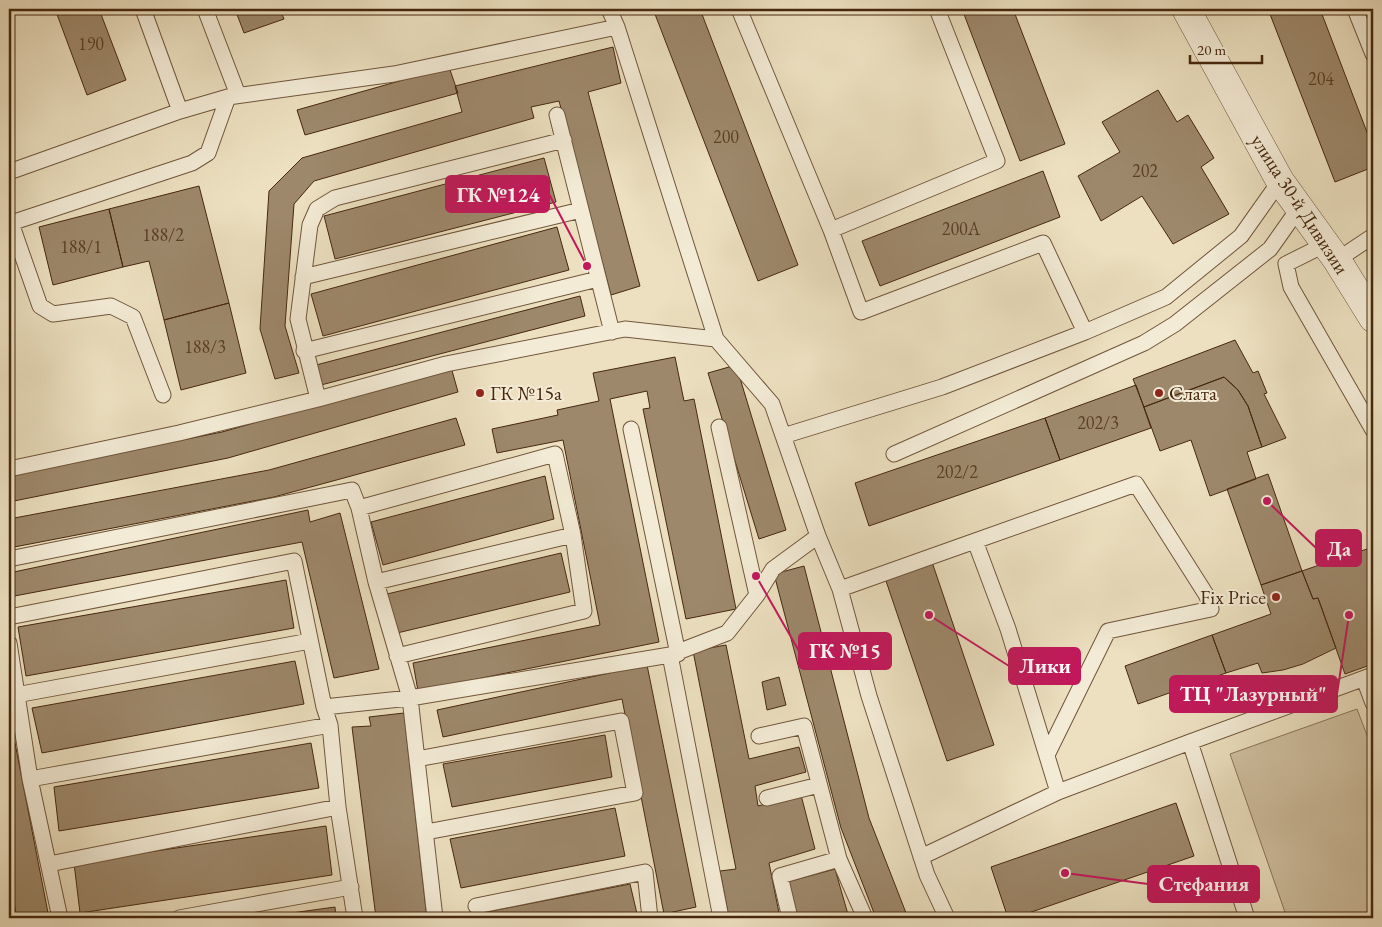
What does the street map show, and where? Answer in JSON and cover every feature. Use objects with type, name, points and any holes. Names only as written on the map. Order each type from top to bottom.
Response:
[{"type":"street","name":"улица 30-й Дивизии","points":[[1186,9],[1280,181],[1331,252],[1373,318]]},
{"type":"lane","points":[[142,9],[180,111]]},
{"type":"lane","points":[[163,395],[133,317],[111,306],[53,314],[40,306],[10,219],[192,163],[208,153],[233,96],[205,9]]},
{"type":"lane","points":[[609,9],[617,26],[716,339],[772,404],[818,536],[840,589],[869,696],[927,876],[947,918]]},
{"type":"lane","points":[[739,9],[831,230],[861,312],[1043,244],[1085,332]]},
{"type":"lane","points":[[831,230],[997,161],[937,9]]},
{"type":"lane","points":[[1355,9],[1372,49]]},
{"type":"lane","points":[[9,172],[180,111],[233,96],[394,74],[617,26]]},
{"type":"lane","points":[[557,115],[612,332]]},
{"type":"lane","points":[[318,399],[304,351],[298,320],[310,225],[317,209],[335,198],[564,140]]},
{"type":"lane","points":[[783,436],[942,387],[1085,332],[1166,297],[1241,236],[1280,181]]},
{"type":"lane","points":[[894,454],[1144,343],[1160,334],[1270,250],[1299,208]]},
{"type":"lane","points":[[303,277],[581,210]]},
{"type":"lane","points":[[1373,236],[1331,252],[1286,264],[1291,287],[1373,430]]},
{"type":"lane","points":[[304,351],[598,279]]},
{"type":"lane","points":[[9,469],[179,434],[446,364],[625,329],[716,339]]},
{"type":"lane","points":[[719,427],[757,596]]},
{"type":"lane","points":[[631,429],[721,918]]},
{"type":"lane","points":[[358,508],[555,454],[573,535],[584,611],[397,656]]},
{"type":"lane","points":[[840,589],[1136,484],[1207,596],[1211,610],[1108,631],[1047,754]]},
{"type":"lane","points":[[9,559],[352,490],[376,582],[410,698],[435,918]]},
{"type":"lane","points":[[376,582],[573,535]]},
{"type":"lane","points":[[324,708],[410,698],[674,655],[727,633],[757,596],[774,569],[818,536]]},
{"type":"lane","points":[[975,541],[1008,629],[1058,792]]},
{"type":"lane","points":[[9,617],[294,561],[324,708],[330,726],[338,807],[355,918]]},
{"type":"lane","points":[[16,695],[310,641]]},
{"type":"lane","points":[[9,643],[30,779],[60,918]]},
{"type":"lane","points":[[921,857],[1058,792],[1368,677],[1373,703]]},
{"type":"lane","points":[[417,759],[621,721],[635,793],[426,832]]},
{"type":"lane","points":[[30,779],[330,726]]},
{"type":"lane","points":[[759,736],[804,726],[839,859],[865,918]]},
{"type":"lane","points":[[1190,742],[1247,918]]},
{"type":"lane","points":[[767,798],[820,785]]},
{"type":"lane","points":[[49,864],[338,807]]},
{"type":"lane","points":[[790,918],[780,876],[839,859]]},
{"type":"lane","points":[[476,906],[645,872],[650,918]]},
{"type":"lane","points":[[179,918],[351,886]]},
{"type":"shaded area","points":[[1357,709],[1373,751],[1373,911],[1353,918],[1287,918],[1230,754]]},
{"type":"building","points":[[55,9],[99,9],[126,80],[87,95]]},
{"type":"building","points":[[235,9],[280,9],[284,19],[244,33]]},
{"type":"building","points":[[653,9],[700,9],[798,265],[758,281]]},
{"type":"building","points":[[962,9],[1013,9],[1065,144],[1020,161]]},
{"type":"building","points":[[1268,9],[1320,9],[1373,148],[1373,167],[1335,182]]},
{"type":"building","points":[[613,47],[621,83],[588,92],[640,286],[611,295],[559,101],[531,107],[534,118],[314,181],[294,204],[285,326],[299,373],[275,379],[260,329],[269,191],[302,158],[462,112],[455,86]]},
{"type":"building","points":[[449,67],[458,93],[305,135],[297,110]]},
{"type":"building","points":[[1158,90],[1177,122],[1188,115],[1214,158],[1201,167],[1229,214],[1173,244],[1142,196],[1101,221],[1078,176],[1120,152],[1102,122]]},
{"type":"building","points":[[544,158],[556,202],[335,259],[324,216]]},
{"type":"building","points":[[1043,171],[1060,217],[880,286],[862,241]]},
{"type":"building","points":[[199,186],[229,303],[164,320],[149,261],[123,267],[109,209]]},
{"type":"building","points":[[109,209],[123,267],[53,285],[39,227]]},
{"type":"building","points":[[557,227],[569,270],[323,336],[311,294]]},
{"type":"building","points":[[580,296],[585,316],[321,385],[316,365]]},
{"type":"building","points":[[229,303],[246,373],[181,390],[164,320]]},
{"type":"building","name":"Слата","points":[[1235,340],[1253,373],[1258,371],[1267,393],[1264,394],[1286,438],[1262,447],[1248,406],[1238,390],[1224,377],[1144,407],[1133,379]]},
{"type":"building","points":[[675,357],[684,401],[694,399],[736,609],[686,619],[643,409],[650,408],[647,391],[610,399],[659,642],[418,691],[413,663],[600,625],[563,440],[497,453],[492,429],[558,415],[557,410],[599,401],[593,373]]},
{"type":"building","points":[[736,365],[786,530],[759,539],[708,373]]},
{"type":"building","points":[[451,367],[458,392],[228,458],[9,502],[9,475],[222,432]]},
{"type":"building","points":[[1224,377],[1238,390],[1248,406],[1262,447],[1247,452],[1256,479],[1210,496],[1191,440],[1160,451],[1144,407]]},
{"type":"building","points":[[1136,385],[1151,428],[1060,460],[1045,418]]},
{"type":"building","points":[[456,418],[465,445],[274,497],[9,548],[9,519],[269,470]]},
{"type":"building","points":[[1045,418],[1060,460],[869,526],[855,483]]},
{"type":"building","points":[[1268,474],[1302,571],[1261,585],[1227,489]]},
{"type":"building","points":[[545,476],[554,519],[383,565],[371,522]]},
{"type":"building","points":[[308,510],[310,522],[340,513],[379,669],[334,678],[302,542],[9,597],[9,573]]},
{"type":"building","points":[[1347,539],[1352,554],[1373,547],[1373,664],[1345,674],[1318,598],[1313,599],[1302,571],[1325,563],[1320,549]]},
{"type":"building","points":[[561,553],[570,592],[397,633],[387,594]]},
{"type":"building","points":[[932,562],[994,745],[947,761],[885,578]]},
{"type":"building","points":[[804,566],[869,818],[908,918],[876,918],[841,828],[774,574]]},
{"type":"building","points":[[1302,571],[1313,599],[1318,598],[1336,648],[1303,664],[1283,670],[1262,673],[1258,663],[1226,673],[1212,635],[1271,614],[1261,585]]},
{"type":"building","points":[[286,580],[294,628],[26,676],[18,627]]},
{"type":"building","points":[[1212,635],[1226,673],[1138,704],[1125,666]]},
{"type":"building","points":[[726,645],[749,759],[799,747],[806,772],[755,786],[758,806],[801,795],[815,849],[769,863],[780,918],[729,918],[720,871],[736,869],[693,651]]},
{"type":"building","points":[[295,661],[304,704],[42,753],[32,708]]},
{"type":"building","points":[[647,665],[696,907],[664,914],[622,699],[443,737],[437,710]]},
{"type":"building","points":[[779,677],[786,705],[767,710],[762,682]]},
{"type":"building","points":[[9,712],[49,918],[17,918],[9,878]]},
{"type":"building","points":[[404,713],[427,918],[376,918],[352,727],[371,726],[369,717]]},
{"type":"building","points":[[605,735],[612,777],[452,807],[443,764]]},
{"type":"building","points":[[311,743],[319,788],[59,831],[54,787]]},
{"type":"building","points":[[1176,803],[1194,856],[1014,918],[1008,918],[991,867]]},
{"type":"building","points":[[615,808],[625,856],[461,888],[450,839]]},
{"type":"building","points":[[326,826],[332,875],[80,913],[74,863]]},
{"type":"building","points":[[835,869],[849,918],[797,918],[787,882]]},
{"type":"building","points":[[630,884],[638,918],[472,918],[471,915]]},
{"type":"building","points":[[335,907],[336,918],[255,918]]},
{"type":"place","name":"ГК №124","points":[[587,266]]},
{"type":"place","name":"ГК №15а","points":[[480,393]]},
{"type":"place","name":"Слата","points":[[1159,393]]},
{"type":"place","name":"Да","points":[[1267,501]]},
{"type":"place","name":"ГК №15","points":[[756,576]]},
{"type":"place","name":"Fix Price","points":[[1276,597]]},
{"type":"place","name":"Лики","points":[[929,615]]},
{"type":"place","name":"ТЦ \"Лазурный\"","points":[[1349,615]]},
{"type":"place","name":"Стефания","points":[[1065,873]]}]
